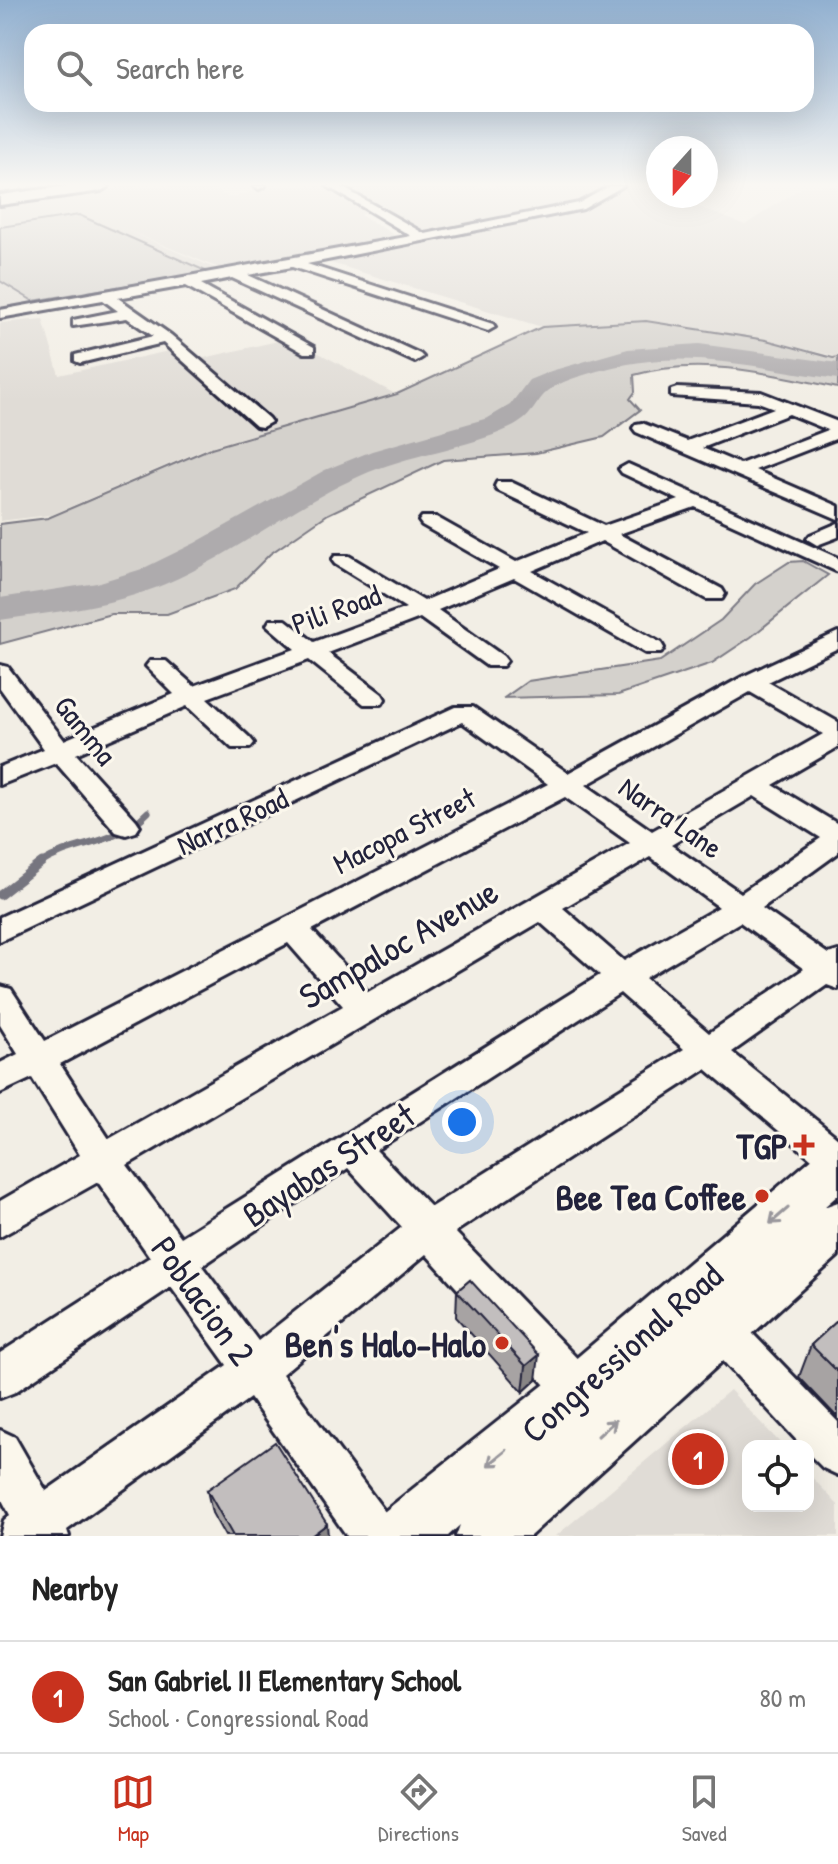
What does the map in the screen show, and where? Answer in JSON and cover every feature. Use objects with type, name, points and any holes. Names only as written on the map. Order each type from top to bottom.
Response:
[{"type":"main road","name":"Congressional Road","points":[[486,1536],[703,1312],[838,1162]]},
{"type":"main road","name":"Congressional Road","points":[[401,1536],[579,1391],[838,1224]]},
{"type":"street","points":[[0,314],[321,258]]},
{"type":"street","points":[[291,263],[488,327]]},
{"type":"street","points":[[234,274],[415,357]]},
{"type":"street","points":[[188,282],[309,350]]},
{"type":"street","points":[[106,296],[166,338],[262,422]]},
{"type":"street","points":[[78,323],[130,313]]},
{"type":"street","points":[[80,358],[166,338]]},
{"type":"street","points":[[677,393],[750,396],[790,408],[838,430]]},
{"type":"street","points":[[688,447],[790,408]]},
{"type":"street","points":[[642,428],[838,513]]},
{"type":"street","points":[[740,470],[838,430]]},
{"type":"street","points":[[628,469],[838,566]]},
{"type":"street","points":[[504,486],[603,533],[714,594]]},
{"type":"street","name":"Pili Road","points":[[0,777],[188,697],[422,609],[603,533],[694,501]]},
{"type":"street","points":[[429,521],[653,648]]},
{"type":"street","points":[[817,539],[838,529]]},
{"type":"street","points":[[342,560],[422,609],[495,661]]},
{"type":"street","points":[[278,625],[373,699]]},
{"type":"street","name":"Macopa Street","points":[[0,1079],[567,785],[750,682],[838,639]]},
{"type":"street","points":[[158,666],[241,743]]},
{"type":"street","name":"Gamma","points":[[0,672],[59,751],[126,826]]},
{"type":"street","points":[[750,682],[838,734]]},
{"type":"street","name":"Narra Lane","points":[[464,712],[741,908],[834,969]]},
{"type":"street","name":"Narra Road","points":[[0,930],[464,712]]},
{"type":"street","name":"Sampaloc Avenue","points":[[0,1220],[838,734]]},
{"type":"street","points":[[752,783],[838,838]]},
{"type":"street","name":"Bayabas Street","points":[[0,1377],[351,1147],[621,977],[741,908],[838,838]]},
{"type":"street","points":[[540,905],[838,1162]]},
{"type":"street","points":[[291,927],[365,1009]]},
{"type":"street","points":[[0,1452],[35,1531],[255,1370],[428,1229],[834,969]]},
{"type":"street","points":[[0,998],[40,1059]]},
{"type":"street","name":"Poblacion 2","points":[[40,1059],[103,1161],[375,1536]]},
{"type":"street","points":[[351,1147],[579,1391]]},
{"type":"street","points":[[703,1312],[838,1453]]},
{"type":"shaded area","points":[[0,258],[191,258],[226,273],[0,311]]},
{"type":"shaded area","points":[[0,258],[176,258],[208,272],[33,301],[0,281]]},
{"type":"shaded area","points":[[194,258],[310,258],[228,272]]},
{"type":"shaded area","points":[[838,258],[838,357],[766,340],[646,320],[542,327],[321,260]]},
{"type":"shaded area","points":[[43,319],[59,375],[178,349],[195,360],[291,338],[395,394],[209,447],[51,515],[0,521],[0,323]]},
{"type":"shaded area","points":[[646,321],[766,340],[838,357],[838,388],[762,373],[710,367],[684,367],[634,375],[635,392],[630,399],[640,410],[604,437],[536,453],[443,460],[328,514],[270,554],[235,589],[167,614],[111,614],[0,644],[0,524],[48,518],[211,448],[397,394],[542,327]]},
{"type":"shaded area","points":[[803,561],[828,575],[751,637],[712,663],[618,695],[504,698],[528,681],[660,661],[721,620],[755,584],[789,562]]},
{"type":"shaded area","points":[[730,1390],[777,1440],[742,1440],[742,1512],[814,1512],[814,1479],[838,1505],[838,1536],[556,1536]]},
{"type":"building","points":[[470,1280],[539,1355],[526,1366],[457,1291]]},
{"type":"building","points":[[838,1320],[838,1372],[811,1345]]},
{"type":"building","points":[[275,1442],[327,1524],[311,1536],[233,1536],[207,1490]]},
{"type":"waterway","points":[[0,609],[97,594],[154,576],[362,464],[498,424],[520,410],[538,386],[583,368],[651,353],[699,351],[838,371]]},
{"type":"waterway","points":[[41,863],[68,850],[122,832],[148,812]]},
{"type":"waterway","points":[[0,895],[41,863]]},
{"type":"place","name":"TGP","points":[[804,1145]]},
{"type":"place","name":"Bee Tea Coffee","points":[[762,1196]]},
{"type":"place","name":"Ben's Halo-Halo","points":[[502,1343]]},
{"type":"place","name":"San Gabriel II Elementary School","points":[[698,1459]]}]
